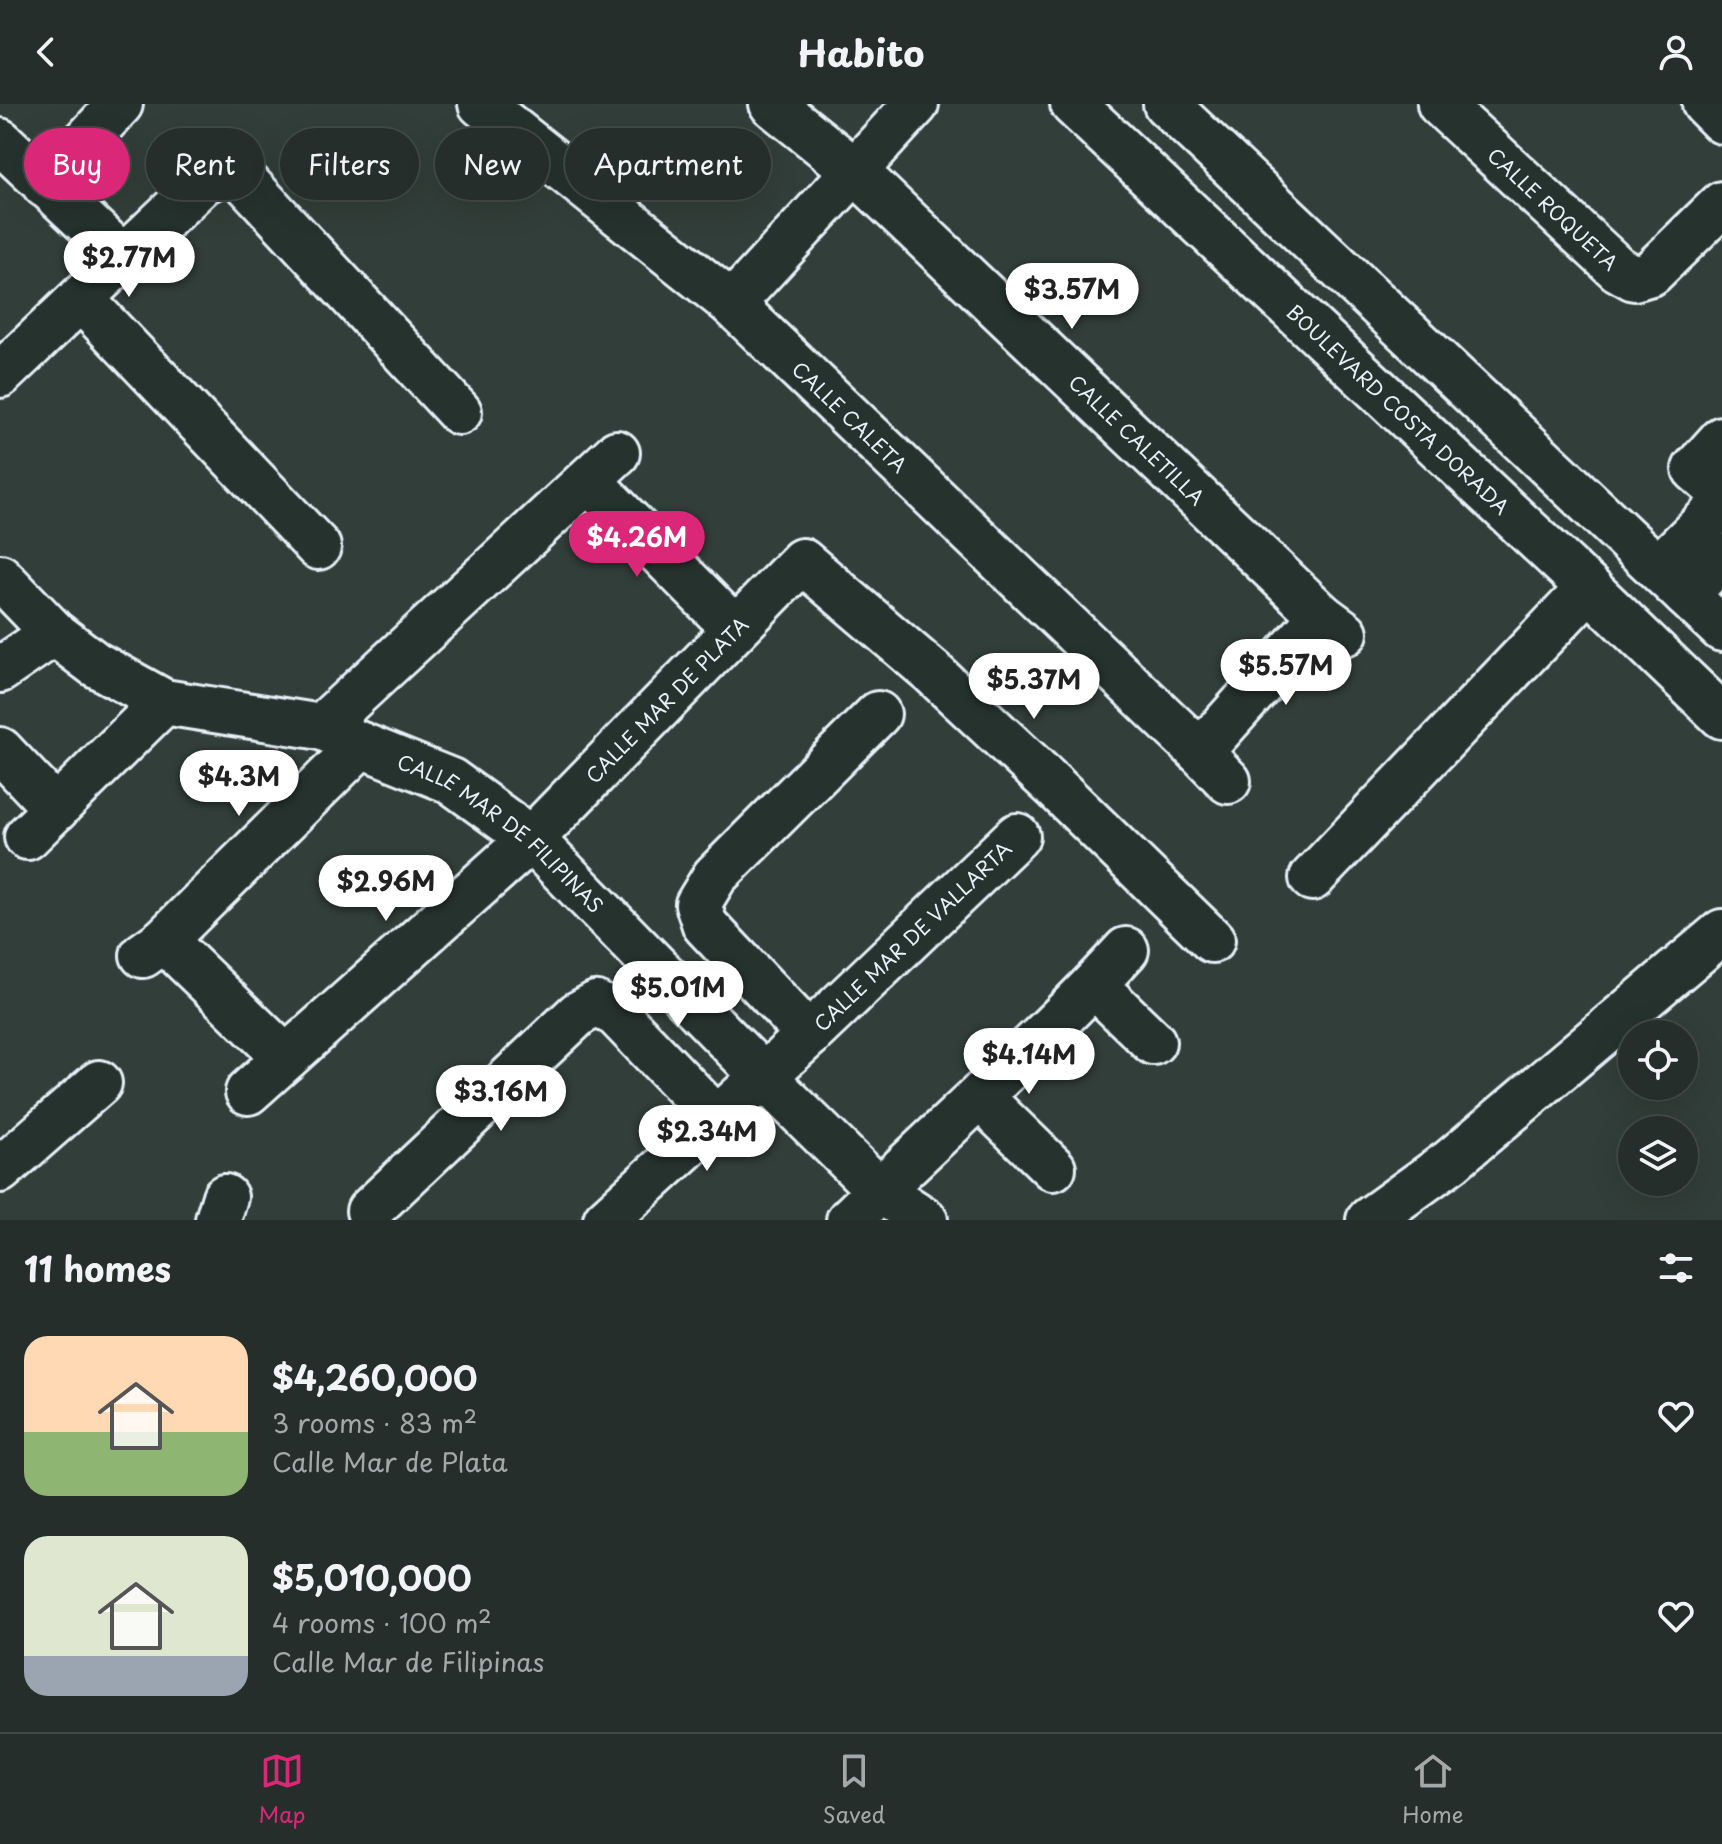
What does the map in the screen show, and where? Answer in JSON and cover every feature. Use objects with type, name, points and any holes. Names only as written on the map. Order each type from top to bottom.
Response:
[{"type":"street","points":[[98,128],[120,104]]},
{"type":"street","name":"CALLE CALETA","points":[[481,104],[732,304],[1214,767]]},
{"type":"street","name":"CALLE CALETILLA","points":[[772,104],[854,170],[1333,625],[1214,767]]},
{"type":"street","points":[[732,304],[916,104]]},
{"type":"street","name":"BOULEVARD COSTA DORADA","points":[[1073,104],[1722,716]]},
{"type":"street","points":[[1166,104],[1722,629]]},
{"type":"street","name":"CALLE ROQUETA","points":[[1440,104],[1618,269],[1634,278],[1651,273],[1722,204]]},
{"type":"street","points":[[1705,104],[1722,121]]},
{"type":"street","points":[[0,141],[24,164]]},
{"type":"street","points":[[0,375],[204,181],[225,172],[243,179],[459,412]]},
{"type":"street","points":[[61,200],[123,257]]},
{"type":"street","points":[[81,299],[318,547]]},
{"type":"street","points":[[1722,439],[1695,469],[1722,493]]},
{"type":"street","points":[[321,727],[603,467],[734,628]]},
{"type":"street","points":[[1523,527],[1543,506],[1554,502],[1562,505],[1604,541],[1616,543],[1658,568],[1722,557]]},
{"type":"street","points":[[1658,568],[1722,505]]},
{"type":"street","name":"CALLE MAR DE PLATA","points":[[248,1092],[531,839],[802,561],[932,672],[1212,940]]},
{"type":"street","name":"CALLE MAR DE FILIPINAS","points":[[0,577],[54,633],[95,664],[164,702],[321,727],[451,781],[531,839],[763,1076],[864,1205],[925,1220]]},
{"type":"street","points":[[1312,878],[1589,588]]},
{"type":"street","points":[[0,670],[54,633]]},
{"type":"street","points":[[0,750],[42,823],[164,702]]},
{"type":"street","name":"CALLE MAR DE VALLARTA","points":[[809,1035],[705,925],[698,904],[715,876],[878,714]]},
{"type":"street","points":[[286,1058],[154,948],[361,745]]},
{"type":"street","name":"CALLE MAR DE VALLARTA","points":[[606,1220],[809,1035],[1017,836]]},
{"type":"street","points":[[1369,1220],[1451,1161],[1722,932]]},
{"type":"street","points":[[864,1205],[980,1097],[1126,950]]},
{"type":"street","points":[[1094,985],[1153,1042]]},
{"type":"street","points":[[369,1211],[578,1014],[596,1004],[616,1014],[716,1118]]},
{"type":"street","points":[[0,1170],[99,1083]]},
{"type":"street","points":[[980,1097],[1053,1168]]}]
